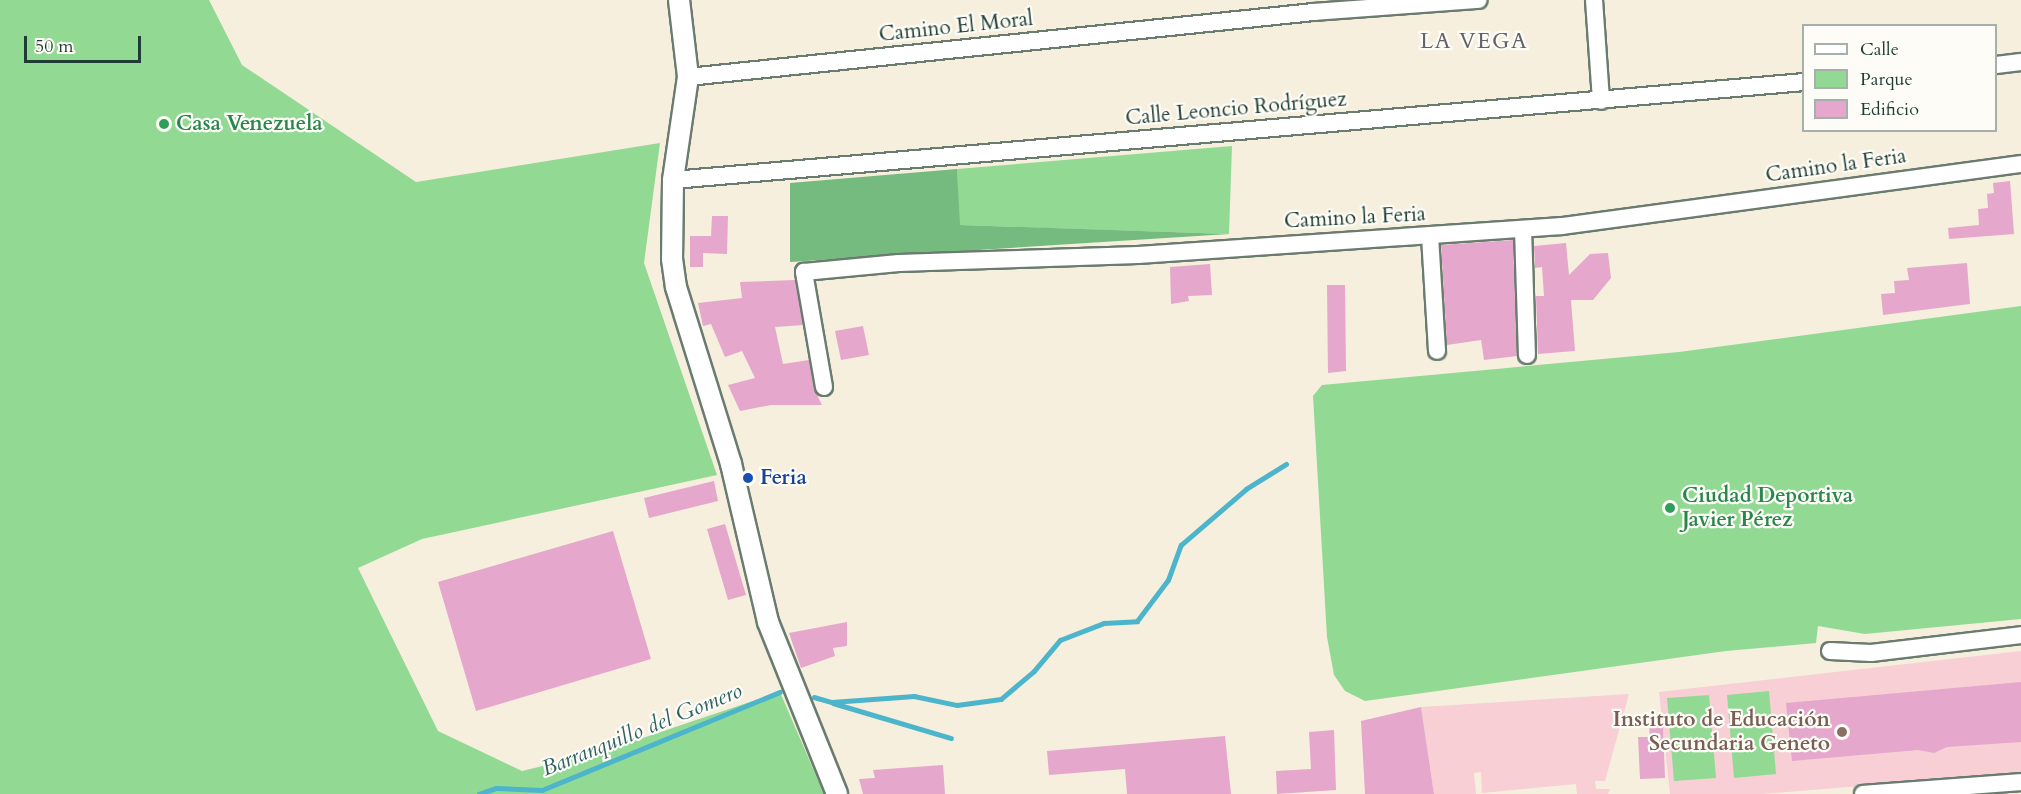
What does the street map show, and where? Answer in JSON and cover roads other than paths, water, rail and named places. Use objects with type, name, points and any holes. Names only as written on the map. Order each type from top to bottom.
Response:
[{"type":"main road","points":[[679,0],[688,77],[673,180],[672,259],[688,334],[731,464],[768,622],[837,794]]},
{"type":"street","name":"Camino El Moral","points":[[688,77],[1313,6],[1479,0]]},
{"type":"street","points":[[1594,0],[1601,100]]},
{"type":"street","points":[[1997,64],[2021,62]]},
{"type":"street","name":"Calle Leoncio Rodríguez","points":[[673,180],[1802,82]]},
{"type":"street","name":"Camino la Feria","points":[[824,387],[804,272],[899,263],[1138,255],[1523,230],[2021,164]]},
{"type":"street","points":[[1523,230],[1527,355]]},
{"type":"street","points":[[1430,236],[1437,351]]},
{"type":"street","points":[[1830,651],[1871,653],[2021,635]]},
{"type":"street","points":[[1863,794],[2021,782]]},
{"type":"waterway","name":"Barranquillo del Gomero","points":[[814,697],[832,702],[914,696],[957,705],[1001,699],[1034,671],[1060,640],[1104,623],[1137,621],[1168,580],[1181,545],[1246,489],[1286,464]]},
{"type":"waterway","name":"Barranquillo del Gomero","points":[[479,794],[496,788],[542,790],[780,692]]},
{"type":"waterway","points":[[833,703],[951,738]]},
{"type":"place","name":"Casa Venezuela","points":[[164,124]]},
{"type":"place","name":"Feria","points":[[748,478]]},
{"type":"place","name":"Ciudad Deportiva Javier Pérez","points":[[1670,508]]},
{"type":"place","name":"Instituto de Educación Secundaria Geneto","points":[[1842,732]]},
{"type":"district","name":"LA VEGA","points":[[1474,42]]}]
